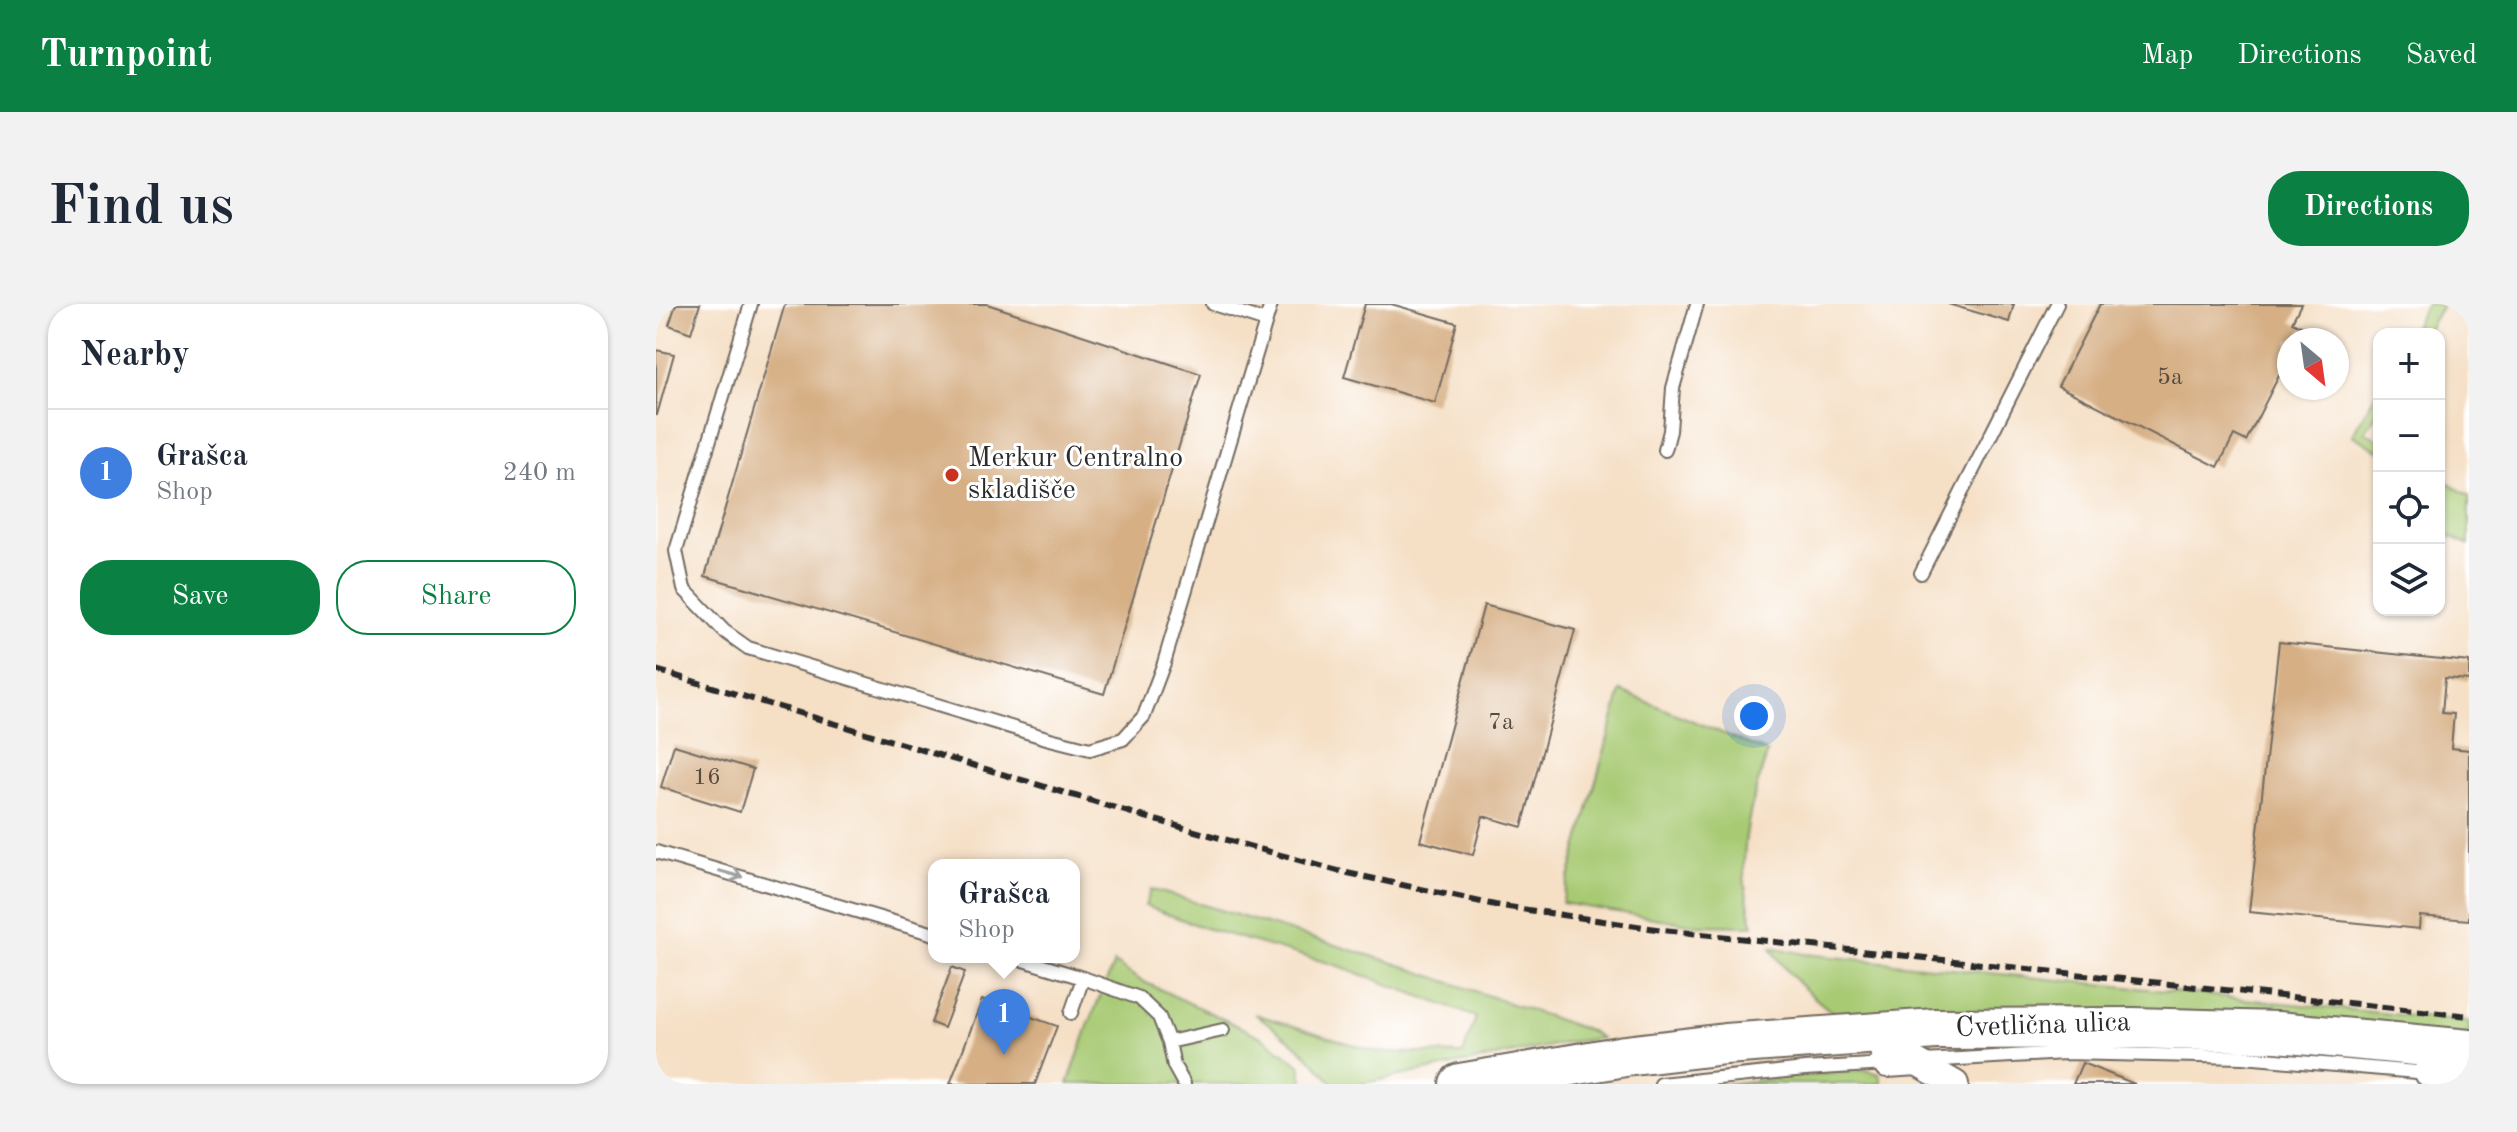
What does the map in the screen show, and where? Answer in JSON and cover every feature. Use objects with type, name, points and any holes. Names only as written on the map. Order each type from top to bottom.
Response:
[{"type":"main road","points":[[1460,1084],[1639,1054],[1725,1044],[1882,1048],[1936,1029],[2133,1028],[2277,1032],[2443,1056]]},
{"type":"street","name":"Cvetlična ulica","points":[[1882,1048],[1917,1062]]},
{"type":"street","points":[[2443,1056],[2469,1079]]},
{"type":"street","points":[[1917,1062],[1955,1084]]},
{"type":"lane","points":[[751,304],[676,551],[684,589],[724,631],[748,648],[1090,749],[1123,739],[1144,716],[1164,663],[1271,304]]},
{"type":"lane","points":[[1213,304],[1266,321]]},
{"type":"lane","points":[[1665,450],[1670,431],[1673,388],[1697,304]]},
{"type":"lane","points":[[1921,573],[2057,304]]},
{"type":"lane","points":[[656,852],[928,932]]},
{"type":"lane","points":[[1033,963],[1139,998],[1159,1017],[1174,1066],[1184,1084]]},
{"type":"lane","points":[[1071,1013],[1083,978]]},
{"type":"lane","points":[[1169,1042],[1223,1030]]},
{"type":"lane","name":"Cvetlična ulica","points":[[1661,1084],[1805,1069],[1882,1048]]},
{"type":"lane","name":"Cvetlična ulica","points":[[1917,1062],[2065,1053],[2243,1057],[2443,1056]]},
{"type":"lane","points":[[1171,1084],[1174,1066]]},
{"type":"green space","points":[[2427,304],[2443,304],[2429,328],[2413,328]]},
{"type":"green space","points":[[2373,398],[2373,419],[2365,432],[2373,437],[2373,447],[2352,435]]},
{"type":"green space","points":[[2445,481],[2469,496],[2469,545],[2445,534]]},
{"type":"green space","points":[[1621,691],[1768,752],[1754,795],[1744,855],[1744,877],[1753,926],[1696,925],[1562,903]]},
{"type":"green space","points":[[1151,889],[1388,961],[1590,1031],[1601,1038],[1359,1084],[1333,1084],[1297,1046],[1255,1014],[1377,1052],[1463,1054],[1476,1017],[1339,966],[1205,928],[1145,906]]},
{"type":"green space","points":[[1771,947],[1805,954],[2469,1022],[2469,1036],[1838,1017],[1792,977]]},
{"type":"green space","points":[[1114,963],[1140,980],[1262,1037],[1300,1065],[1303,1081],[1301,1084],[1068,1084]]},
{"type":"green space","points":[[1865,1070],[1880,1074],[1882,1084],[1721,1084]]},
{"type":"building","points":[[676,304],[700,304],[691,333],[669,325]]},
{"type":"building","name":"Merkur Centralno skladišče","points":[[785,304],[987,304],[1201,374],[1104,694],[705,576]]},
{"type":"building","points":[[1365,304],[1391,304],[1457,323],[1435,403],[1344,377]]},
{"type":"building","points":[[1948,304],[2014,304],[2009,322]]},
{"type":"building","points":[[2100,304],[2301,304],[2292,322],[2303,328],[2277,328],[2277,380],[2246,441],[2234,435],[2218,467],[2058,386]]},
{"type":"building","points":[[656,350],[674,354],[657,415],[656,415]]},
{"type":"building","points":[[1484,605],[1575,630],[1522,827],[1483,816],[1473,855],[1420,841]]},
{"type":"building","points":[[2279,642],[2469,662],[2469,680],[2445,678],[2442,713],[2454,714],[2451,748],[2469,750],[2469,920],[2420,916],[2419,929],[2249,912]]},
{"type":"building","points":[[674,745],[753,769],[740,812],[661,787]]},
{"type":"building","points":[[952,967],[965,972],[944,1028],[931,1023]]},
{"type":"building","points":[[982,1000],[1057,1026],[1035,1084],[950,1084]]},
{"type":"building","points":[[2082,1063],[2135,1084],[2073,1084]]},
{"type":"railway","points":[[656,670],[1152,819],[1338,871],[1495,905],[1663,930],[2469,1016]]},
{"type":"place","name":"Merkur Centralno skladišče","points":[[952,475]]},
{"type":"place","name":"Grašca","points":[[1004,1055]]}]
